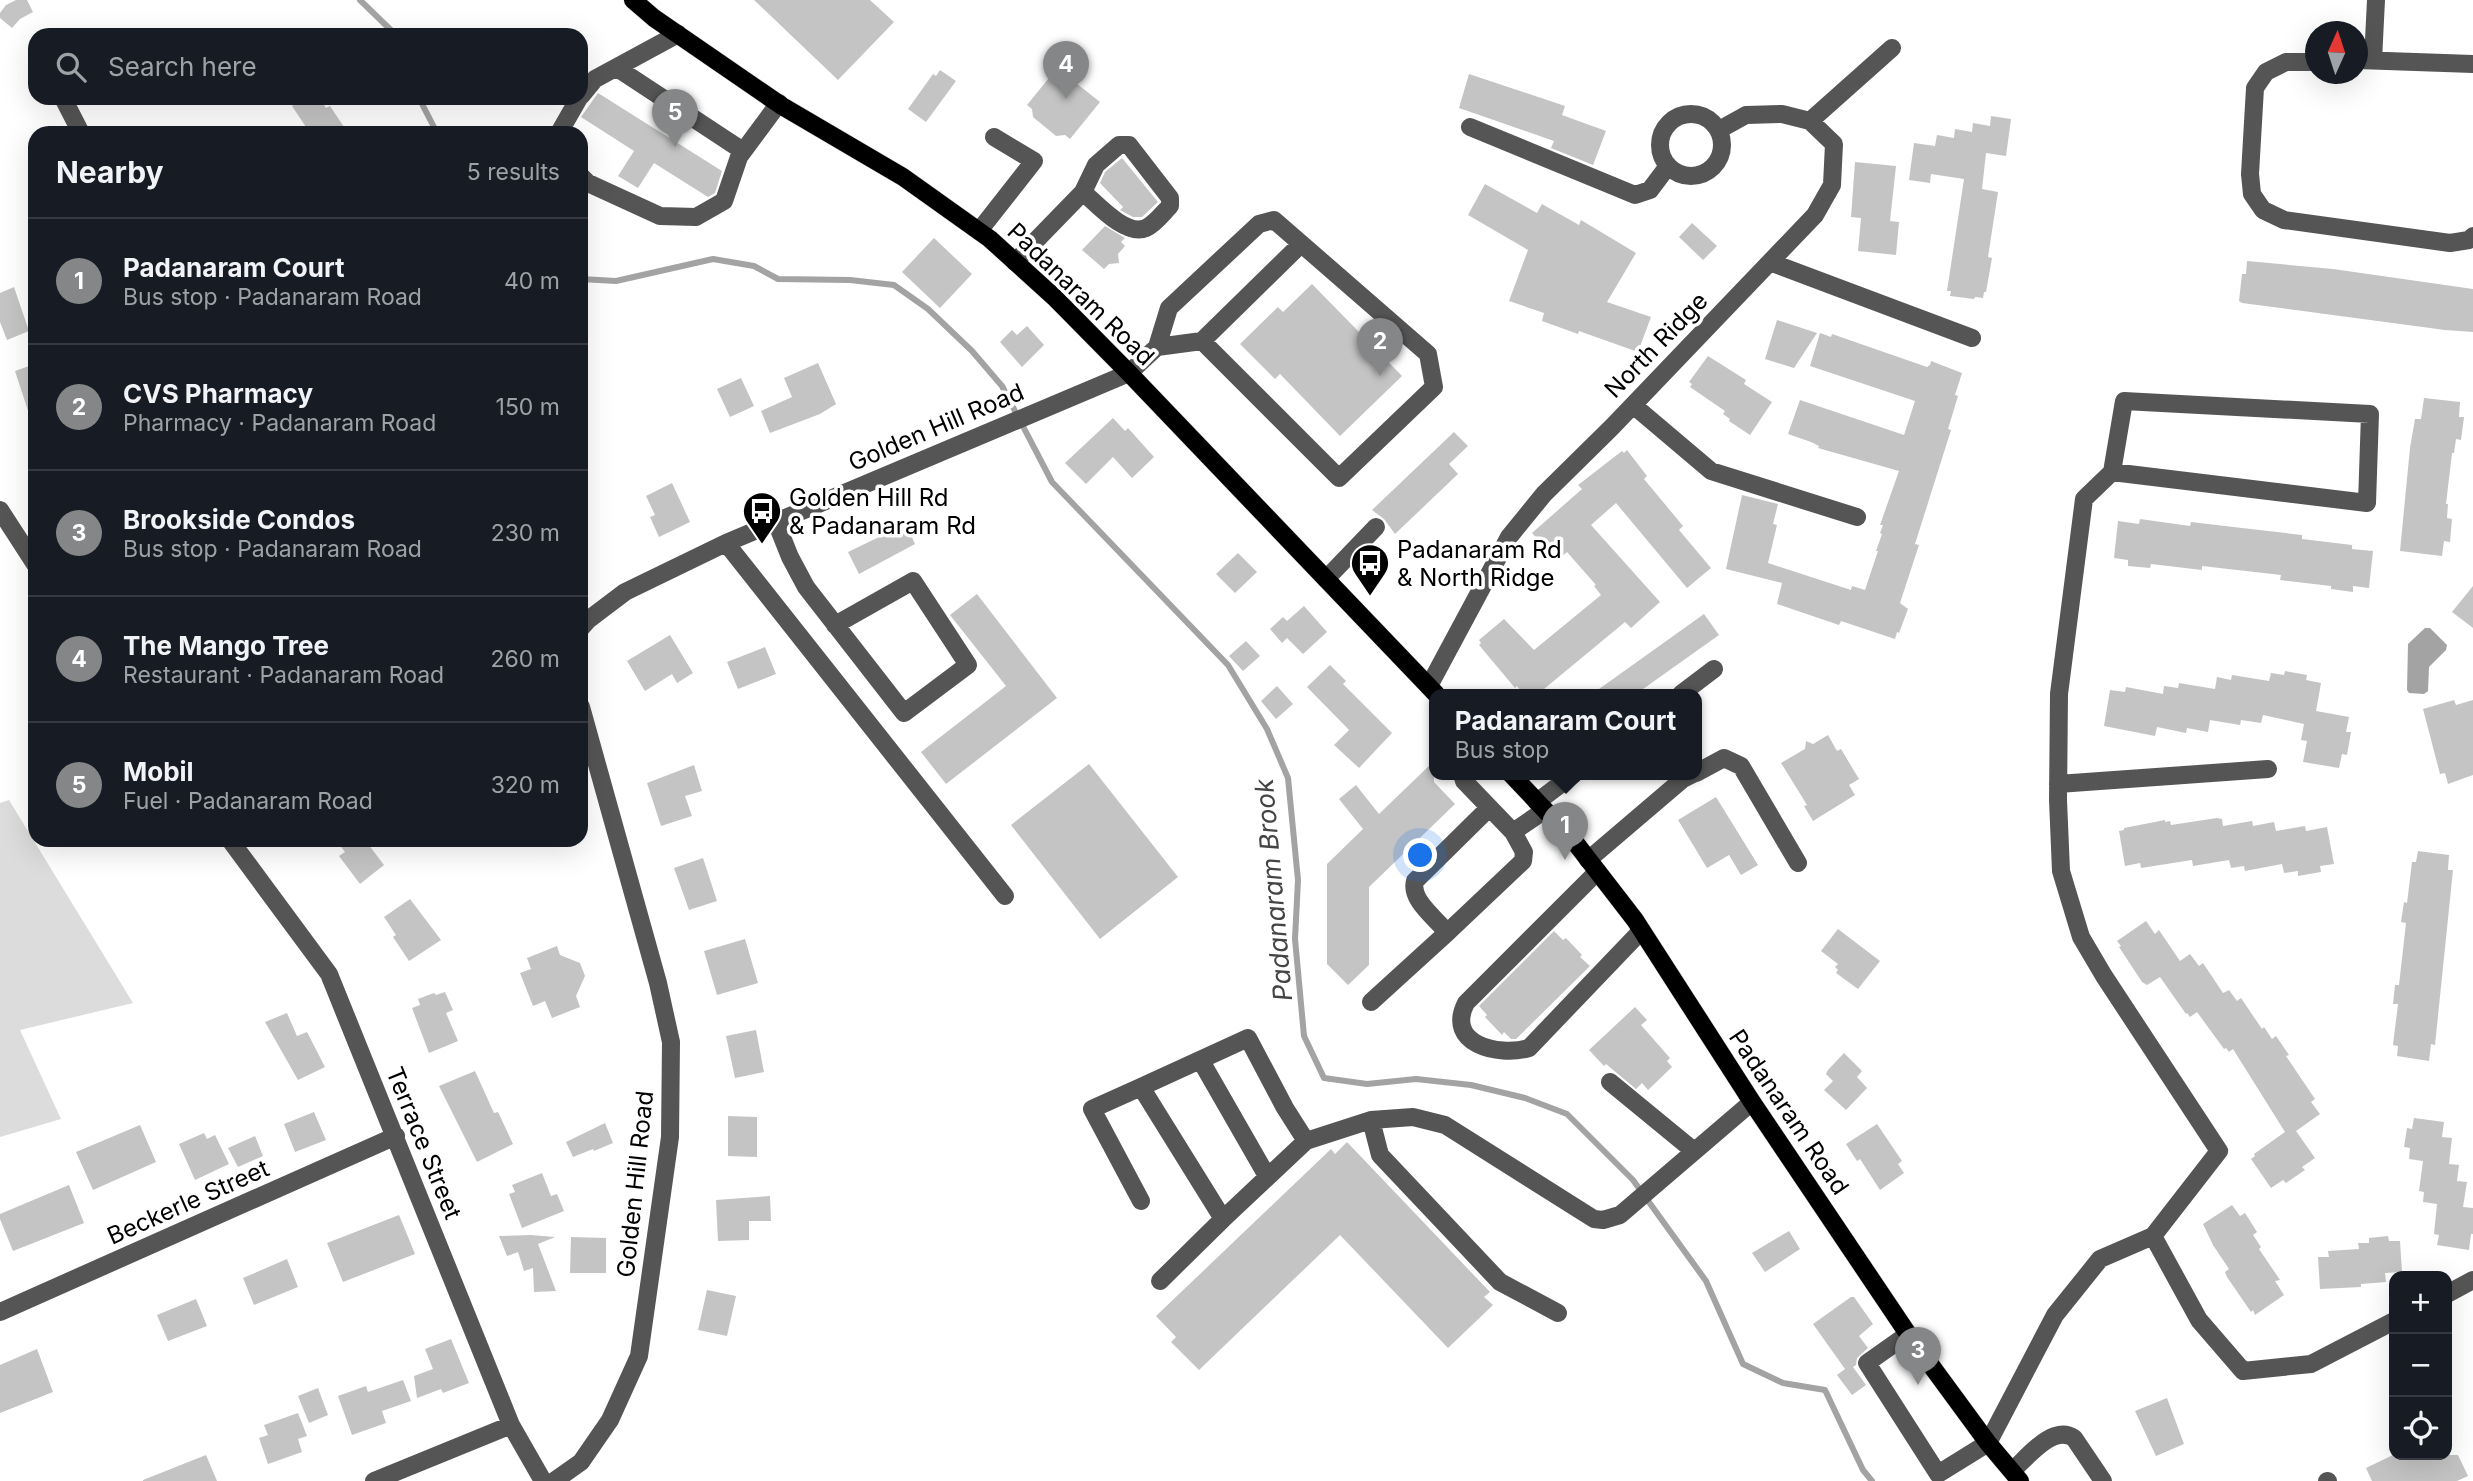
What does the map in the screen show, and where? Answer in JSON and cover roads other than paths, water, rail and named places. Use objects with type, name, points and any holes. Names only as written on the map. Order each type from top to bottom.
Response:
[{"type":"main road","name":"Padanaram Road","points":[[632,0],[779,103],[903,177],[979,231],[1015,262],[1129,373],[1431,689]]},
{"type":"main road","name":"Padanaram Road","points":[[1517,780],[1593,866],[1641,931],[1908,1334],[1988,1443],[2016,1476]]},
{"type":"street","points":[[2368,44],[2376,0]]},
{"type":"street","points":[[588,87],[595,79],[678,34]]},
{"type":"street","points":[[1718,130],[1746,115],[1783,114],[1810,121],[1892,48]]},
{"type":"street","points":[[2368,60],[2473,64]]},
{"type":"street","points":[[2305,62],[2286,62],[2266,72],[2255,88],[2250,174],[2252,194],[2263,210],[2284,220],[2450,243],[2469,240],[2473,236]]},
{"type":"street","points":[[617,68],[743,151]]},
{"type":"street","points":[[588,183],[660,216],[696,217],[724,201],[739,157],[779,103]]},
{"type":"street","points":[[67,105],[78,126]]},
{"type":"street","points":[[563,126],[575,105]]},
{"type":"street","points":[[1689,114],[1701,116],[1711,121],[1718,130],[1722,140],[1722,152],[1710,170],[1688,176],[1677,173],[1668,166],[1662,156],[1662,133],[1678,117],[1689,114]]},
{"type":"street","name":"North Ridge","points":[[1433,689],[1509,537],[1544,494],[1815,215],[1832,185],[1834,144],[1810,121]]},
{"type":"street","points":[[1470,127],[1635,195],[1650,190],[1668,166]]},
{"type":"street","points":[[979,231],[1034,160],[994,137]]},
{"type":"street","points":[[1015,262],[1083,192],[1096,165],[1119,145],[1129,145],[1170,198],[1170,206],[1149,227],[1128,230],[1083,192]]},
{"type":"street","points":[[1129,373],[1157,347],[1169,308],[1259,224],[1274,220],[1428,355],[1434,387],[1339,478],[1202,341]]},
{"type":"street","points":[[1157,347],[1202,341],[1301,244]]},
{"type":"street","points":[[1770,262],[1972,338]]},
{"type":"street","name":"Golden Hill Road","points":[[588,620],[625,592],[726,543],[1129,373]]},
{"type":"street","points":[[1908,1334],[1867,1363],[1938,1474],[1988,1443],[2055,1315],[2100,1259],[2153,1236],[2219,1151],[2081,937],[2061,872],[2059,694],[2084,499],[2112,472],[2124,401],[2370,414],[2367,503],[2112,472]]},
{"type":"street","points":[[1633,405],[1712,471],[1857,517]]},
{"type":"street","points":[[0,510],[28,553]]},
{"type":"street","points":[[776,522],[806,587],[835,625],[904,713],[968,665],[913,581],[835,625]]},
{"type":"street","points":[[1326,579],[1376,527]]},
{"type":"street","points":[[726,543],[1005,896]]},
{"type":"street","points":[[1687,689],[1714,668]]},
{"type":"street","name":"Golden Hill Road","points":[[554,1481],[581,1462],[610,1420],[639,1356],[670,1137],[671,1042],[658,983],[588,732]]},
{"type":"street","points":[[1702,769],[1724,758],[1741,766],[1798,863]]},
{"type":"street","points":[[2059,784],[2268,769]]},
{"type":"street","points":[[1371,1002],[1522,861],[1524,852],[1513,832],[1464,780]]},
{"type":"street","points":[[1513,832],[1568,780]]},
{"type":"street","points":[[1641,931],[1529,1048],[1514,1053],[1493,1050],[1471,1040],[1462,1032],[1460,1023],[1466,1003],[1593,866],[1682,780]]},
{"type":"street","points":[[1448,931],[1416,896],[1413,889],[1415,881],[1489,808]]},
{"type":"street","name":"Terrace Street","points":[[235,847],[329,974],[511,1425],[543,1481]]},
{"type":"street","points":[[1141,1201],[1093,1109],[1248,1038],[1285,1108],[1306,1141]]},
{"type":"street","points":[[1201,1061],[1267,1176]]},
{"type":"street","points":[[1610,1082],[1694,1151]]},
{"type":"street","points":[[1141,1087],[1223,1219]]},
{"type":"street","points":[[1160,1280],[1306,1141],[1371,1120],[1413,1116],[1445,1125],[1594,1219],[1603,1220],[1620,1215],[1752,1102]]},
{"type":"street","points":[[1371,1120],[1380,1154],[1500,1282],[1558,1313]]},
{"type":"street","name":"Beckerle Street","points":[[0,1312],[396,1136]]},
{"type":"street","points":[[2153,1236],[2199,1320],[2243,1371],[2311,1364],[2389,1324]]},
{"type":"street","points":[[2452,1291],[2473,1280]]},
{"type":"street","points":[[374,1481],[511,1425]]},
{"type":"street","points":[[2016,1476],[2047,1440],[2058,1434],[2067,1434],[2074,1438],[2103,1481]]},
{"type":"waterway","name":"Padanaram Brook","points":[[360,0],[389,28]]},
{"type":"waterway","name":"Padanaram Brook","points":[[423,105],[433,126]]},
{"type":"waterway","name":"Padanaram Brook","points":[[588,279],[616,281],[713,259],[754,266],[778,279],[850,280],[894,285],[928,309],[972,351],[1002,386],[1052,482],[1228,665],[1267,729],[1288,778],[1298,880],[1295,939],[1304,1036],[1324,1078],[1367,1084],[1416,1079],[1471,1085],[1525,1098],[1567,1114],[1633,1180],[1706,1281],[1743,1364],[1783,1383],[1825,1390],[1863,1470],[1872,1481]]},
{"type":"place","name":"The Mango Tree","points":[[1066,99]]},
{"type":"place","name":"Mobil","points":[[675,147]]},
{"type":"place","name":"CVS Pharmacy","points":[[1380,376]]},
{"type":"place","name":"Golden Hill Rd & Padanaram Rd","points":[[762,545]]},
{"type":"place","name":"Padanaram Rd & North Ridge","points":[[1370,597]]},
{"type":"place","name":"Padanaram Court","points":[[1565,860]]},
{"type":"place","name":"Brookside Condos","points":[[1918,1385]]}]
